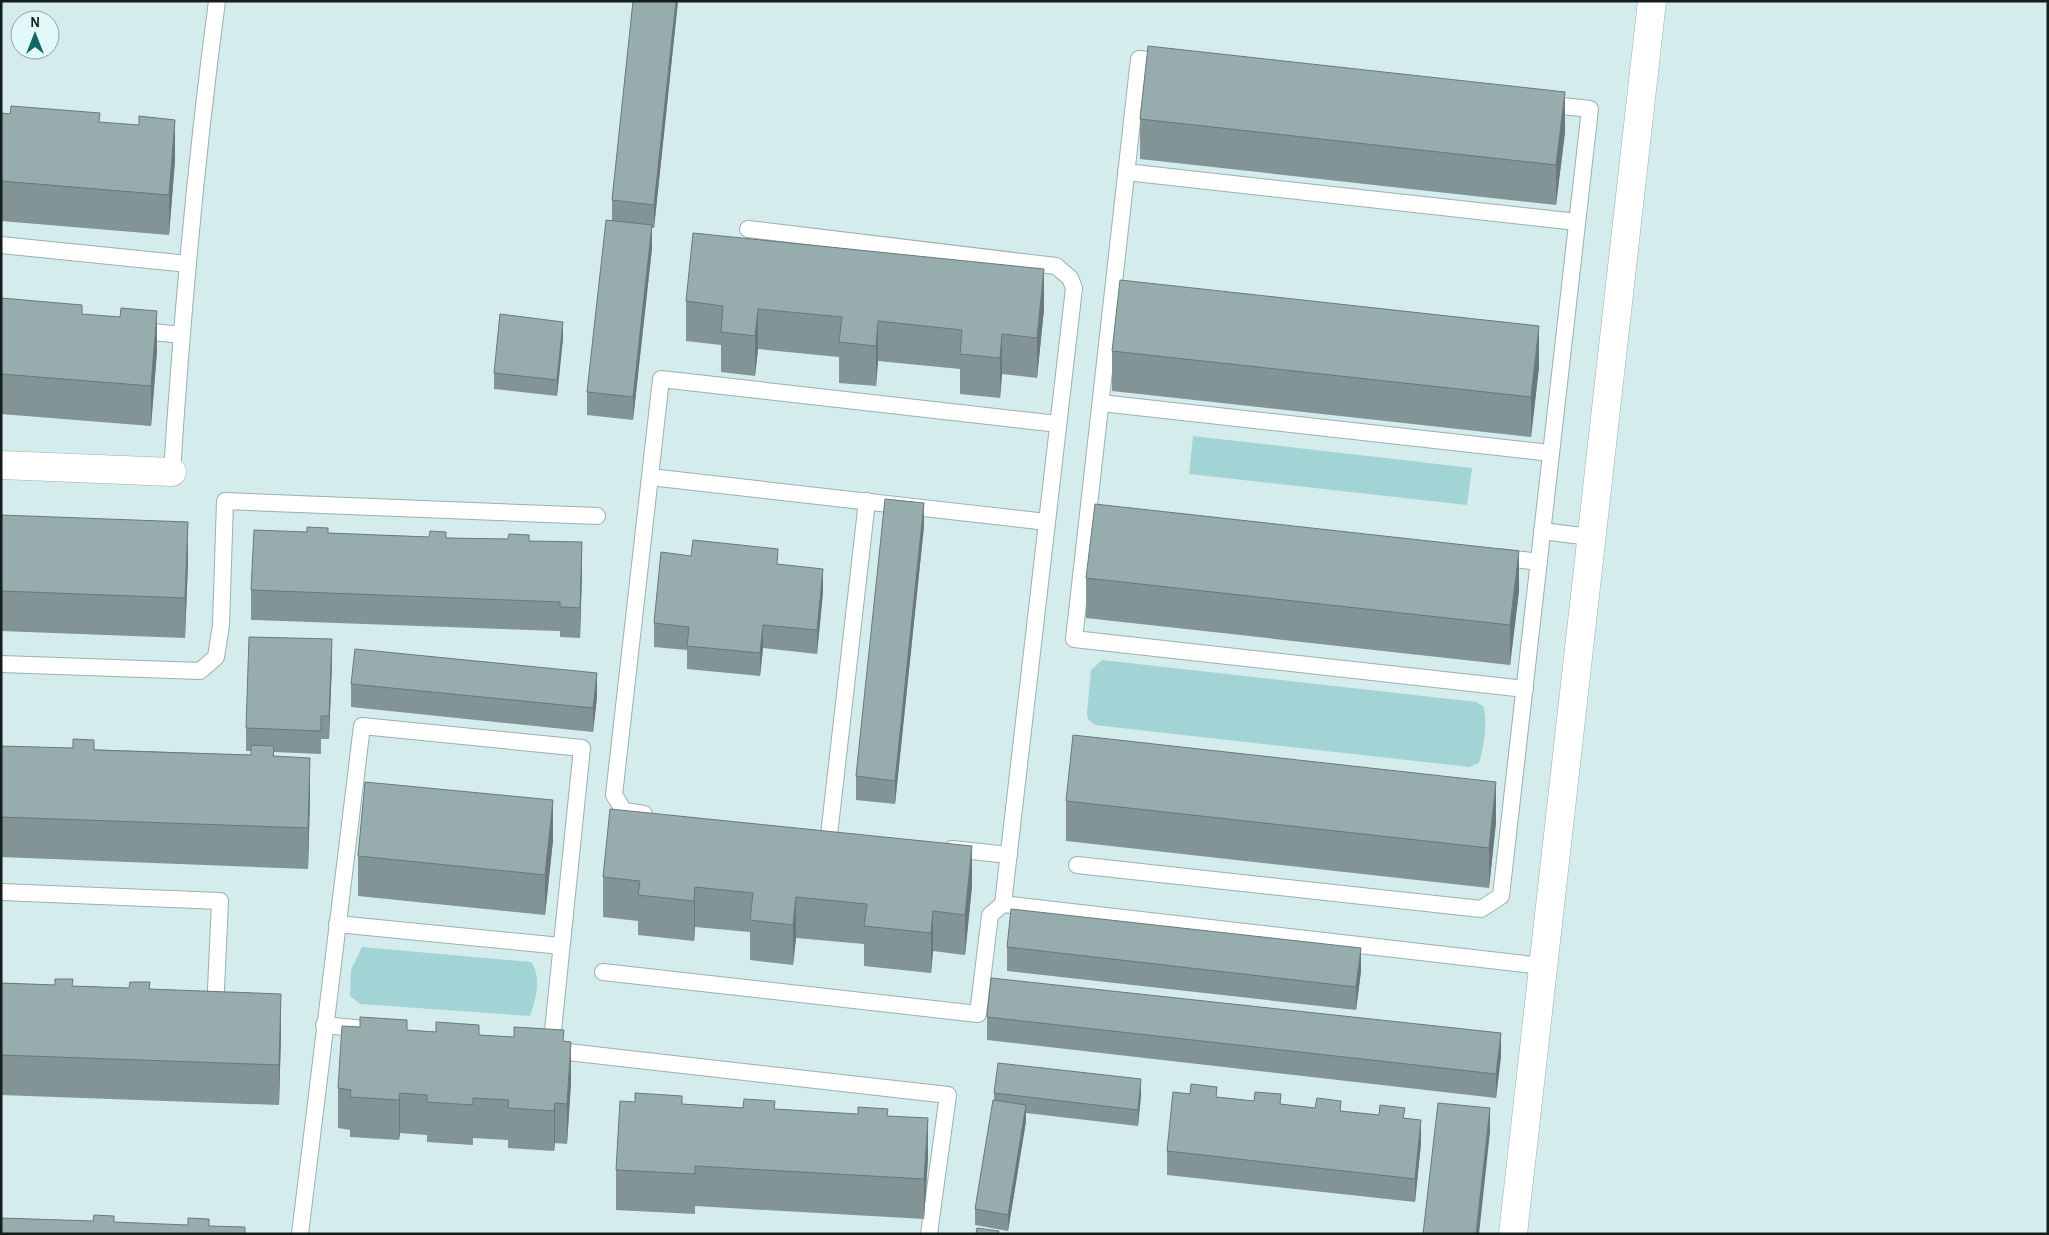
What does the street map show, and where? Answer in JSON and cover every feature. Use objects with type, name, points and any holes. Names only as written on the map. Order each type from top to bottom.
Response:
[{"type":"street","points":[[1513,1234],[1590,536],[1652,1]]},
{"type":"street","points":[[1,465],[172,472]]},
{"type":"lane","points":[[172,472],[180,335],[198,141],[217,1]]},
{"type":"lane","points":[[1178,64],[1139,59],[1074,639],[1525,689]]},
{"type":"lane","points":[[1077,865],[1481,909],[1502,896],[1590,109],[1531,102]]},
{"type":"lane","points":[[1126,172],[1577,222]]},
{"type":"lane","points":[[603,972],[978,1014],[990,915],[1003,904],[1074,288],[1070,278],[1056,266],[748,229]]},
{"type":"lane","points":[[1,244],[188,264]]},
{"type":"lane","points":[[114,328],[180,335]]},
{"type":"lane","points":[[663,816],[624,811],[614,795],[661,379],[1058,424]]},
{"type":"lane","points":[[1101,404],[1551,453]]},
{"type":"lane","points":[[650,477],[1047,522]]},
{"type":"lane","points":[[1,664],[200,671],[216,657],[221,625],[225,501],[596,516]]},
{"type":"lane","points":[[829,835],[867,501]]},
{"type":"lane","points":[[1089,512],[1108,514]]},
{"type":"lane","points":[[1542,531],[1590,536]]},
{"type":"lane","points":[[1480,555],[1539,562]]},
{"type":"lane","points":[[300,1234],[362,726],[582,748],[551,1050]]},
{"type":"lane","points":[[810,832],[848,837]]},
{"type":"lane","points":[[933,846],[1009,855]]},
{"type":"lane","points":[[1,892],[220,900],[215,1011],[196,1011]]},
{"type":"lane","points":[[1003,904],[1542,966]]},
{"type":"lane","points":[[337,924],[561,946]]},
{"type":"lane","points":[[324,1025],[383,1032]]},
{"type":"lane","points":[[531,1048],[948,1095],[929,1234]]},
{"type":"shaded area","points":[[1193,436],[1472,468],[1467,505],[1189,474]]},
{"type":"shaded area","points":[[1102,660],[1476,702],[1483,706],[1485,720],[1485,734],[1481,756],[1479,763],[1469,767],[1095,725],[1088,719],[1087,713],[1091,670]]},
{"type":"shaded area","points":[[362,947],[531,962],[536,974],[537,988],[530,1016],[360,1004],[350,996],[351,970]]},
{"type":"building","points":[[633,1],[676,1],[654,205],[612,200]]},
{"type":"building","points":[[1148,46],[1565,92],[1556,165],[1140,119]]},
{"type":"building","points":[[11,106],[100,113],[99,122],[139,125],[139,116],[175,120],[169,195],[1,181],[1,113],[10,114]]},
{"type":"building","points":[[606,220],[652,225],[633,397],[587,392]]},
{"type":"building","points":[[693,233],[1044,269],[1037,338],[1002,334],[1000,358],[960,354],[962,330],[878,321],[876,346],[839,342],[842,317],[758,309],[755,336],[721,332],[723,306],[686,301]]},
{"type":"building","points":[[1120,280],[1539,326],[1531,397],[1112,351]]},
{"type":"building","points":[[1,298],[82,305],[82,314],[120,317],[121,308],[157,311],[151,386],[1,374]]},
{"type":"building","points":[[500,314],[563,322],[557,380],[494,373]]},
{"type":"building","points":[[885,499],[924,503],[895,781],[856,776]]},
{"type":"building","points":[[1095,504],[1519,551],[1510,625],[1086,578]]},
{"type":"building","points":[[1,515],[188,522],[185,598],[1,591]]},
{"type":"building","points":[[307,527],[328,528],[328,533],[429,537],[430,531],[446,532],[446,538],[508,539],[509,534],[529,535],[529,541],[582,542],[580,608],[560,607],[560,602],[251,590],[254,530],[307,532]]},
{"type":"building","points":[[693,540],[778,549],[777,564],[823,569],[817,630],[763,625],[760,653],[687,646],[689,627],[654,623],[661,552],[691,556]]},
{"type":"building","points":[[249,637],[332,639],[329,716],[321,716],[321,731],[246,728]]},
{"type":"building","points":[[355,649],[597,673],[593,708],[351,684]]},
{"type":"building","points":[[1073,735],[1496,782],[1489,848],[1066,801]]},
{"type":"building","points":[[73,739],[94,740],[94,750],[251,755],[251,745],[274,746],[273,756],[310,758],[308,828],[1,817],[1,746],[73,748]]},
{"type":"building","points":[[365,782],[553,800],[545,875],[358,856]]},
{"type":"building","points":[[610,809],[972,846],[965,915],[933,911],[931,933],[864,926],[867,904],[796,897],[793,925],[750,920],[753,893],[695,887],[694,901],[638,895],[640,881],[603,877]]},
{"type":"building","points":[[1011,909],[1361,948],[1356,987],[1007,947]]},
{"type":"building","points":[[991,978],[1501,1033],[1496,1074],[987,1017]]},
{"type":"building","points":[[55,979],[73,979],[72,986],[129,988],[130,982],[150,982],[149,989],[281,994],[279,1065],[1,1055],[1,983],[55,985]]},
{"type":"building","points":[[360,1017],[407,1020],[407,1030],[436,1032],[436,1022],[479,1025],[479,1035],[514,1037],[514,1027],[564,1030],[563,1041],[571,1042],[567,1104],[555,1103],[554,1111],[508,1108],[509,1100],[473,1098],[473,1105],[427,1102],[427,1095],[400,1093],[399,1100],[350,1097],[351,1090],[338,1088],[342,1026],[360,1027]]},
{"type":"building","points":[[998,1063],[1141,1079],[1138,1110],[994,1093]]},
{"type":"building","points":[[1191,1084],[1217,1087],[1216,1097],[1254,1101],[1255,1092],[1281,1094],[1280,1104],[1315,1108],[1317,1098],[1341,1101],[1340,1111],[1379,1115],[1380,1105],[1405,1108],[1403,1118],[1421,1120],[1415,1179],[1167,1151],[1173,1092],[1190,1094]]},
{"type":"building","points":[[635,1093],[682,1096],[682,1104],[743,1108],[744,1099],[775,1101],[774,1109],[858,1114],[858,1107],[888,1109],[887,1116],[928,1118],[924,1179],[695,1166],[695,1174],[616,1170],[620,1101],[635,1102]]},
{"type":"building","points":[[993,1100],[1026,1105],[1008,1215],[975,1209]]},
{"type":"building","points":[[1438,1103],[1490,1108],[1476,1234],[1423,1234]]},
{"type":"building","points":[[94,1215],[114,1216],[114,1222],[188,1225],[188,1218],[209,1219],[209,1226],[245,1227],[245,1234],[1,1234],[1,1218],[93,1221]]},
{"type":"building","points":[[977,1228],[999,1231],[998,1234],[976,1234]]}]
